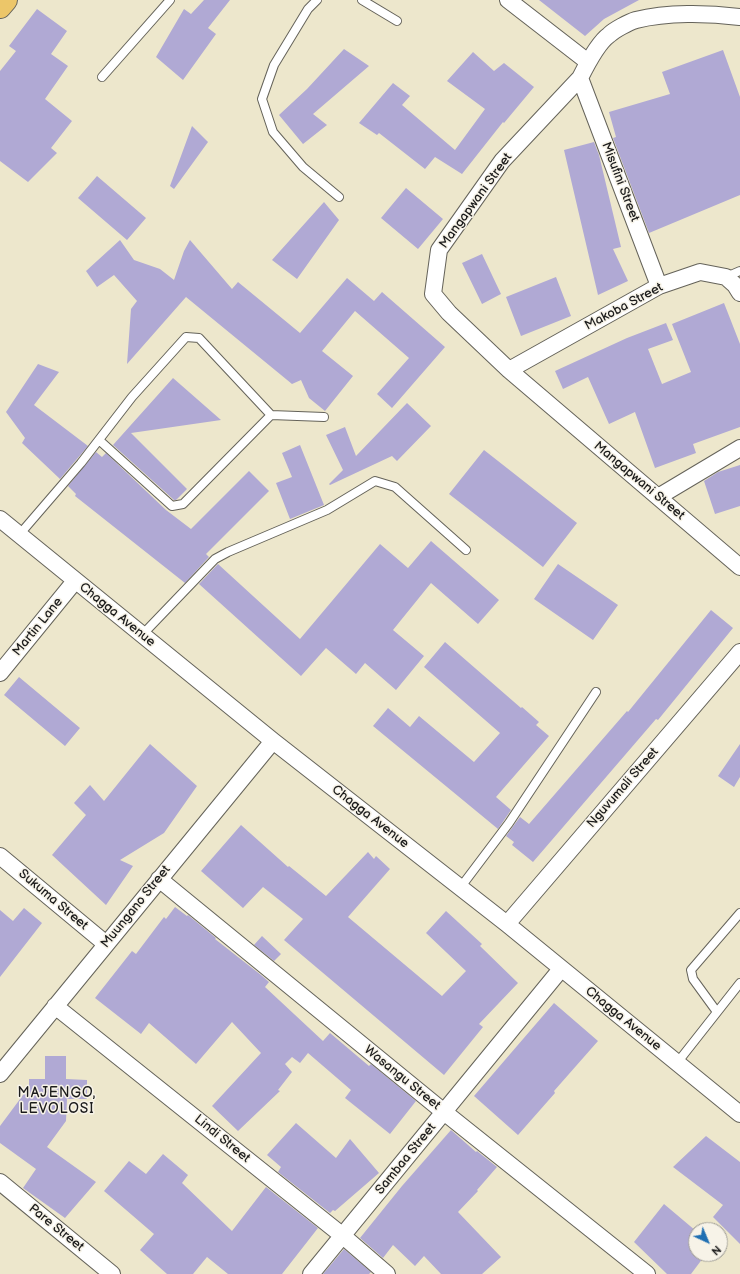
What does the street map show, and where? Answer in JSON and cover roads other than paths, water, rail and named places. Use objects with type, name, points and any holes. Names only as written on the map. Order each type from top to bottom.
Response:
[{"type":"main road","points":[[0,7],[6,0]]},
{"type":"street","points":[[508,0],[588,62]]},
{"type":"street","name":"Mangapwani Street","points":[[740,17],[701,15],[661,16],[634,20],[608,35],[588,62],[580,78],[502,160],[439,250],[433,294],[449,313],[509,370],[740,567]]},
{"type":"street","name":"Misufini Street","points":[[580,78],[659,286]]},
{"type":"street","name":"Makoba Street","points":[[509,370],[659,286],[700,272],[733,274],[735,285],[740,293]]},
{"type":"street","points":[[658,497],[740,448]]},
{"type":"street","name":"Chagga Avenue","points":[[0,520],[273,741],[507,924],[740,1114]]},
{"type":"street","name":"Martin Lane","points":[[0,673],[75,581]]},
{"type":"street","name":"Nguvumali Street","points":[[507,924],[740,652]]},
{"type":"street","name":"Muungano Street","points":[[0,1074],[273,741]]},
{"type":"street","name":"Sukuma Street","points":[[0,856],[106,944]]},
{"type":"street","name":"Wasangu Street","points":[[160,879],[444,1112],[647,1274]]},
{"type":"street","name":"Sambaa Street","points":[[312,1274],[561,969]]},
{"type":"street","name":"Lindi Street","points":[[55,1006],[343,1236],[387,1274]]},
{"type":"street","name":"Pare Street","points":[[0,1182],[112,1274]]},
{"type":"lane","points":[[102,77],[170,0]]},
{"type":"lane","points":[[317,0],[308,9],[274,65],[262,99],[273,132],[303,168],[339,197]]},
{"type":"lane","points":[[362,0],[397,21]]},
{"type":"lane","points":[[19,535],[81,463],[132,397],[186,337],[199,338],[271,415],[324,417]]},
{"type":"lane","points":[[99,440],[172,506],[183,504],[271,415]]},
{"type":"lane","points":[[142,635],[215,559],[228,552],[327,510],[375,481],[395,487],[466,550]]},
{"type":"lane","points":[[460,888],[509,822],[596,692]]},
{"type":"lane","points":[[717,1012],[693,979],[691,970],[740,912]]},
{"type":"lane","points":[[677,1063],[740,983]]},
{"type":"district","name":"MAJENGO, LEVOLOSI","points":[[57,1102]]}]
